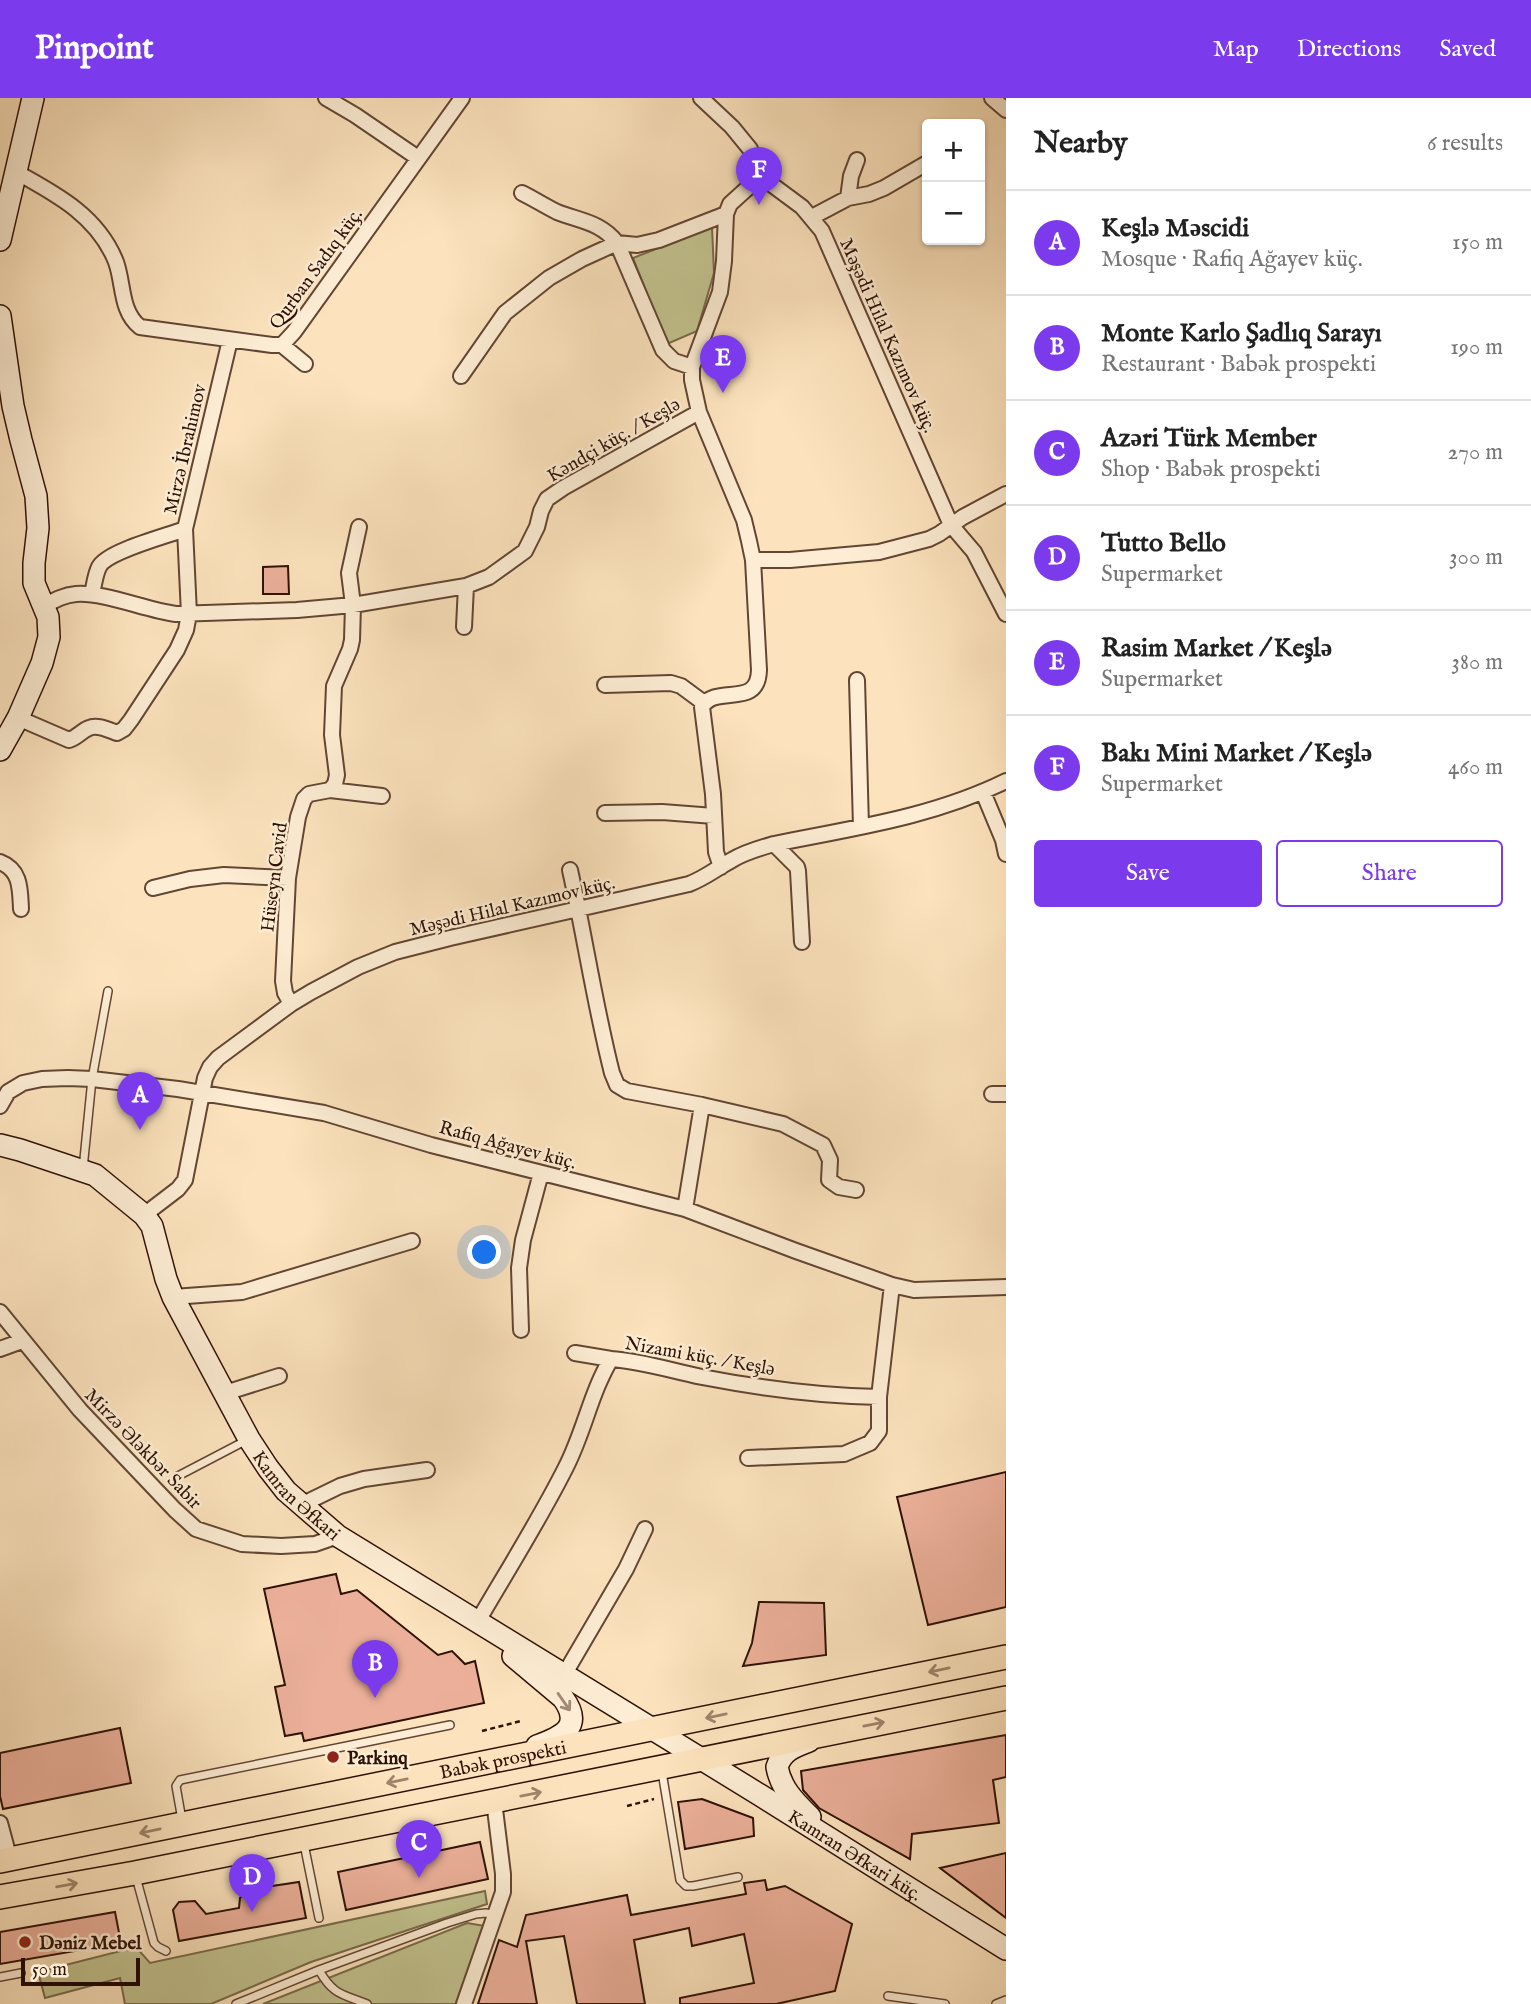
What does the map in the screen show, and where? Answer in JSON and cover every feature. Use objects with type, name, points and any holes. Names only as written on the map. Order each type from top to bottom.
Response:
[{"type":"main road","name":"Babək prospekti","points":[[5,1861],[1006,1657]]},
{"type":"main road","name":"Babək prospekti","points":[[0,1897],[304,1840],[1006,1698]]},
{"type":"street","points":[[0,240],[33,98]]},
{"type":"street","points":[[326,98],[418,158]]},
{"type":"street","name":"Qurban Sadıq küç.","points":[[16,172],[72,205],[99,232],[117,265],[128,312],[140,327],[282,345],[462,98]]},
{"type":"street","name":"Məşədi Hilal Kazımov küç.","points":[[701,98],[732,127],[750,149],[762,175],[812,217],[827,243],[951,525],[974,552],[1006,614]]},
{"type":"street","points":[[992,98],[1006,110]]},
{"type":"street","points":[[848,198],[851,176],[857,160]]},
{"type":"street","points":[[812,217],[848,198],[884,188],[922,166]]},
{"type":"street","points":[[461,376],[505,313],[549,278],[617,243],[637,245],[659,240],[726,214],[730,204],[762,175]]},
{"type":"street","points":[[522,193],[555,211],[599,226],[610,234],[617,243],[663,349],[674,361],[692,367]]},
{"type":"street","name":"Kəndçi küç. / Keşlə","points":[[44,606],[61,597],[92,594],[157,612],[189,614],[297,610],[353,605],[466,586],[489,577],[525,551],[547,499],[699,412],[692,367],[721,285],[726,214]]},
{"type":"street","points":[[0,316],[13,406],[36,496],[38,528],[34,583],[48,617],[47,649],[18,718],[0,750]]},
{"type":"street","name":"Mirzə İbrahimov","points":[[18,718],[69,740],[90,727],[97,726],[117,733],[131,720],[177,650],[186,630],[189,614],[185,529],[230,340]]},
{"type":"street","points":[[282,345],[305,365]]},
{"type":"street","points":[[699,412],[744,520],[753,560],[759,680],[745,693],[712,698],[704,703],[702,711],[713,794],[716,852],[722,867]]},
{"type":"street","points":[[753,560],[790,560],[879,552],[929,539],[1006,494]]},
{"type":"street","points":[[330,790],[337,775],[332,735],[334,686],[350,649],[353,605],[349,573],[359,527]]},
{"type":"street","points":[[92,594],[99,566],[106,559],[118,552],[185,529]]},
{"type":"street","points":[[464,627],[466,586]]},
{"type":"street","points":[[857,680],[861,827]]},
{"type":"street","points":[[605,685],[671,683],[681,686],[704,703]]},
{"type":"street","name":"Məşədi Hilal Kazımov küç.","points":[[144,1216],[178,1189],[185,1180],[205,1079],[218,1058],[291,1004],[358,967],[395,952],[450,938],[689,884],[704,879],[734,859],[774,844],[906,818],[951,805],[1006,781]]},
{"type":"street","points":[[330,790],[383,796]]},
{"type":"street","name":"Hüseyn Cavid","points":[[291,1004],[282,981],[288,878],[298,817],[304,799],[309,794],[330,790]]},
{"type":"street","points":[[983,792],[1006,854]]},
{"type":"street","points":[[605,813],[662,812],[714,816]]},
{"type":"street","points":[[774,844],[797,867],[802,942]]},
{"type":"street","points":[[0,862],[9,865],[16,873],[20,885],[21,909]]},
{"type":"street","points":[[570,870],[593,990],[612,1073],[617,1084],[627,1091],[783,1124],[823,1145],[830,1160],[830,1180],[839,1187],[856,1190]]},
{"type":"street","points":[[153,888],[190,879],[224,875],[288,878]]},
{"type":"street","name":"Rafiq Ağayev küç.","points":[[0,1106],[8,1092],[23,1083],[42,1079],[92,1079],[324,1113],[431,1145],[685,1209],[892,1285],[914,1290],[1006,1287]]},
{"type":"street","points":[[685,1209],[702,1105]]},
{"type":"street","points":[[0,1145],[96,1175],[144,1216]]},
{"type":"street","points":[[521,1330],[519,1268],[523,1240],[541,1173]]},
{"type":"street","name":"Kamran Əfkari","points":[[144,1216],[152,1226],[173,1297],[249,1439],[275,1479],[338,1536],[652,1729]]},
{"type":"street","points":[[173,1297],[242,1292],[412,1241]]},
{"type":"street","points":[[748,1458],[844,1454],[870,1443],[879,1431],[879,1397],[892,1285]]},
{"type":"street","name":"Mirzə Ələkbər Sabir","points":[[0,1312],[80,1410],[196,1530],[242,1544],[281,1546],[315,1544],[338,1536]]},
{"type":"street","points":[[0,1349],[22,1341]]},
{"type":"street","points":[[575,1353],[611,1359]]},
{"type":"street","name":"Nizami küç. / Keşlə","points":[[478,1621],[566,1468],[583,1430],[599,1378],[611,1359],[777,1388],[849,1397],[879,1397]]},
{"type":"street","points":[[225,1394],[279,1376]]},
{"type":"street","points":[[301,1505],[340,1486],[364,1479],[427,1470]]},
{"type":"street","points":[[564,1675],[626,1569],[645,1529]]},
{"type":"street","points":[[502,1636],[511,1654],[563,1698],[571,1715],[571,1724],[562,1735],[508,1758]]},
{"type":"street","name":"Kamran Əfkari küç.","points":[[652,1729],[1003,1943]]},
{"type":"street","points":[[827,1734],[791,1748],[780,1760],[778,1767],[782,1784],[790,1796],[834,1840]]},
{"type":"street","points":[[464,2004],[503,1892],[494,1801]]},
{"type":"street","points":[[0,1823],[5,1861]]},
{"type":"lane","points":[[83,1170],[92,1079],[108,991]]},
{"type":"lane","points":[[178,1476],[249,1439]]},
{"type":"lane","points":[[183,1825],[176,1786],[180,1780],[450,1725]]},
{"type":"lane","points":[[662,1768],[680,1880],[686,1886],[693,1886],[738,1877]]},
{"type":"lane","points":[[304,1840],[319,1919]]},
{"type":"lane","points":[[135,1873],[155,1943],[166,1951]]},
{"type":"lane","points":[[236,2004],[319,1970],[476,1914],[496,1915]]},
{"type":"lane","points":[[319,1970],[334,1992],[368,2004]]},
{"type":"lane","points":[[0,1977],[21,1973]]},
{"type":"lane","points":[[888,1996],[946,2004]]},
{"type":"lane","points":[[996,2004],[1006,2000]]},
{"type":"path","points":[[482,1731],[521,1721]]},
{"type":"path","points":[[627,1806],[657,1798]]},
{"type":"green space","points":[[712,227],[714,273],[697,331],[667,344],[633,258]]},
{"type":"green space","points":[[485,1891],[487,1904],[311,1962],[211,2004],[125,2004],[120,1978],[45,1998],[38,1972],[136,1947],[150,1963]]},
{"type":"green space","points":[[467,1923],[485,1926],[456,2004],[263,2004]]},
{"type":"building","points":[[288,566],[289,594],[263,594],[263,567]]},
{"type":"building","points":[[1006,1472],[1006,1607],[928,1625],[897,1497]]},
{"type":"building","points":[[336,1574],[341,1594],[357,1590],[438,1655],[452,1651],[465,1664],[475,1661],[484,1703],[304,1741],[302,1733],[285,1736],[275,1687],[285,1685],[264,1589]]},
{"type":"building","points":[[759,1602],[824,1603],[826,1655],[743,1666],[752,1643]]},
{"type":"building","points":[[120,1728],[131,1783],[3,1809],[0,1796],[0,1753]]},
{"type":"building","points":[[1006,1735],[1006,1777],[993,1780],[999,1823],[912,1834],[910,1859],[819,1808],[803,1790],[801,1771]]},
{"type":"building","points":[[702,1799],[753,1818],[754,1836],[685,1849],[678,1802]]},
{"type":"building","points":[[480,1842],[488,1879],[346,1910],[338,1872]]},
{"type":"building","points":[[1006,1853],[1006,1918],[940,1868]]},
{"type":"building","points":[[765,1880],[767,1890],[785,1886],[852,1924],[835,1991],[776,2004],[680,2004],[680,1998],[754,1983],[744,1934],[692,1946],[689,1928],[634,1940],[645,2004],[577,2004],[564,1936],[526,1941],[537,2004],[478,2004],[499,1940],[517,1947],[526,1915],[627,1895],[631,1915],[746,1894],[744,1883]]},
{"type":"building","points":[[299,1882],[306,1918],[179,1941],[173,1910],[179,1902],[195,1901],[206,1914],[239,1908],[240,1898],[253,1889]]},
{"type":"building","points":[[115,1912],[121,1943],[0,1964],[0,1932]]},
{"type":"place","name":"Bakı Mini Market / Keşlə","points":[[759,205]]},
{"type":"place","name":"Rasim Market / Keşlə","points":[[723,393]]},
{"type":"place","name":"Keşlə Məscidi","points":[[140,1130]]},
{"type":"place","name":"Monte Karlo Şadlıq Sarayı","points":[[375,1698]]},
{"type":"place","name":"Parkinq","points":[[333,1757]]},
{"type":"place","name":"Azəri Türk Member","points":[[419,1878]]},
{"type":"place","name":"Tutto Bello","points":[[252,1912]]},
{"type":"place","name":"Dəniz Mebel","points":[[25,1942]]}]
